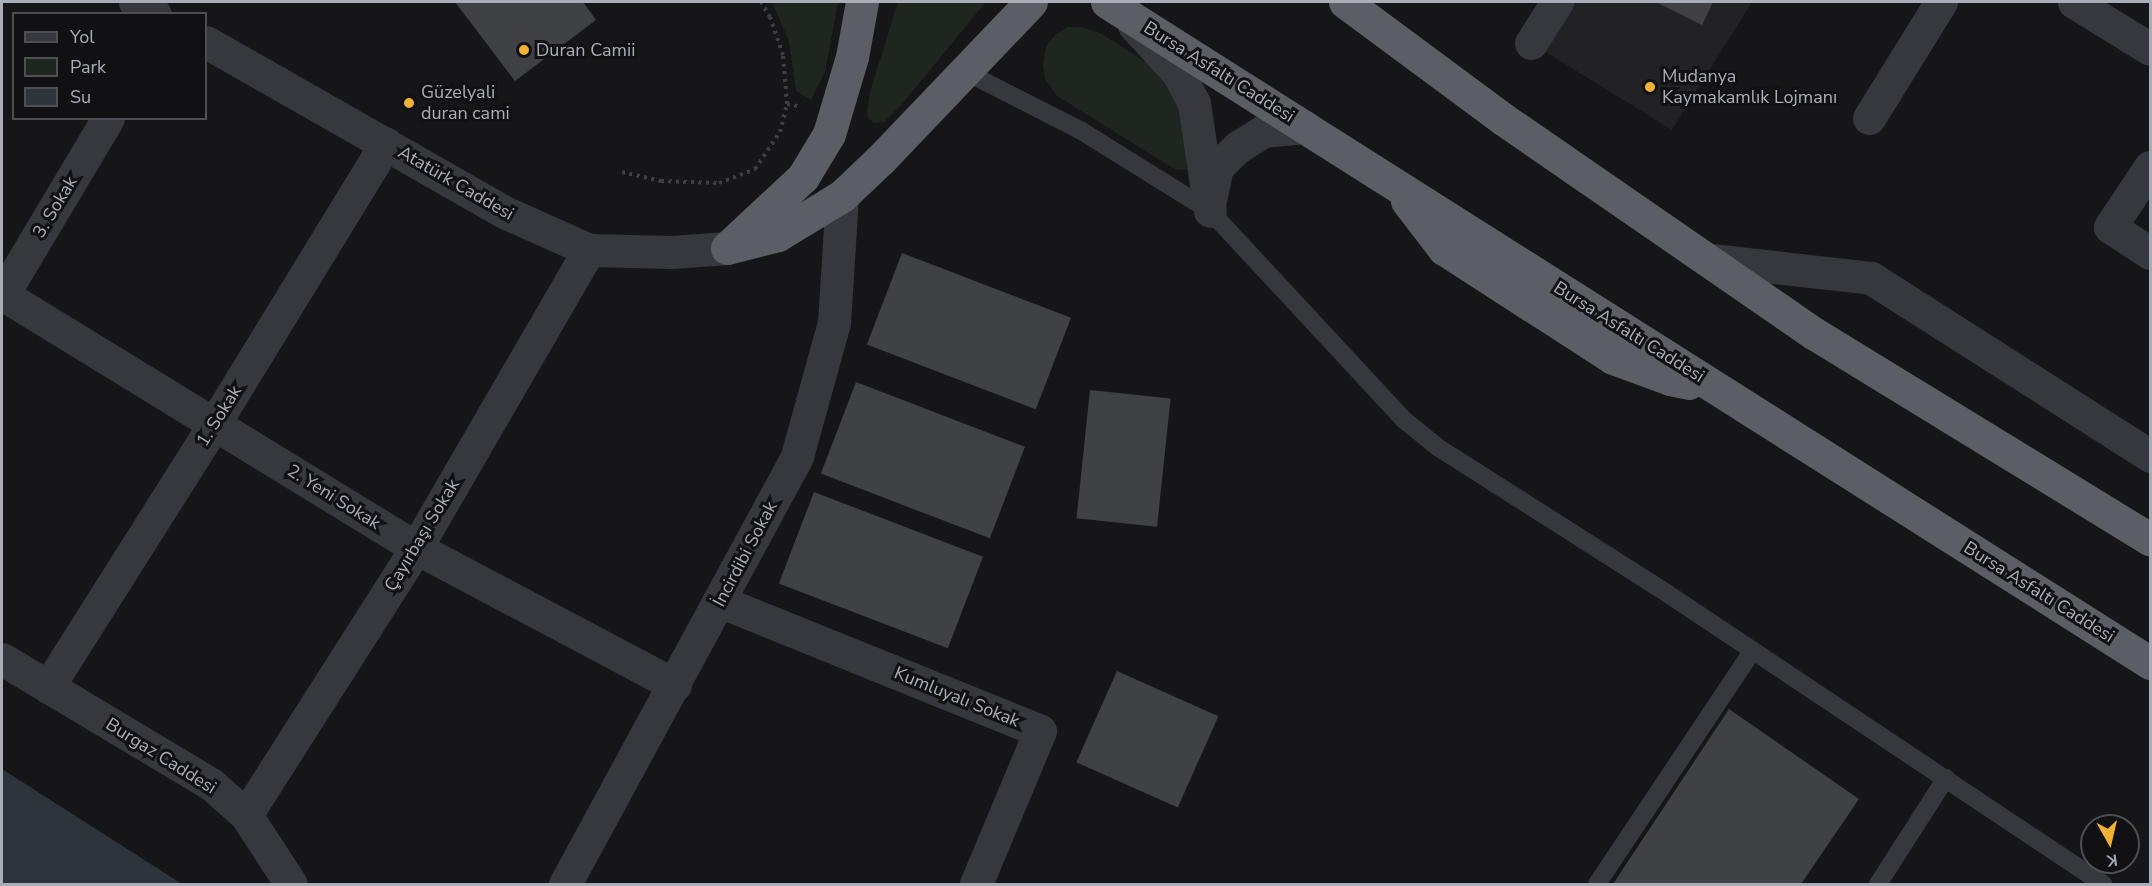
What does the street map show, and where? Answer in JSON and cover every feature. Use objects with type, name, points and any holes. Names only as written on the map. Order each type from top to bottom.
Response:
[{"type":"highway","points":[[727,248],[802,177],[829,134],[852,57],[862,2]]},
{"type":"highway","points":[[727,248],[778,236],[842,196],[966,72],[1031,2]]},
{"type":"highway","points":[[1349,3],[1503,119],[1711,260],[1815,334],[2151,539]]},
{"type":"highway","name":"Bursa Asfaltı Caddesi","points":[[1114,5],[2151,663]]},
{"type":"street","points":[[135,2],[152,12]]},
{"type":"street","points":[[1531,43],[1557,2]]},
{"type":"street","points":[[1869,118],[1941,2]]},
{"type":"street","points":[[2074,2],[2151,50]]},
{"type":"street","points":[[1114,5],[1178,73],[1194,103],[1210,211]]},
{"type":"street","name":"Atatürk Caddesi","points":[[207,43],[502,211],[589,250],[672,252],[727,248]]},
{"type":"street","name":"3. Sokak","points":[[2,295],[107,120]]},
{"type":"street","points":[[1210,211],[1210,197],[1217,167],[1238,147],[1264,131],[1305,127]]},
{"type":"street","name":"1. Sokak","points":[[48,687],[214,424],[386,143]]},
{"type":"street","points":[[2151,167],[2110,227],[2151,253]]},
{"type":"street","name":"İncirdibi Sokak","points":[[565,885],[798,456],[834,323],[842,196]]},
{"type":"street","name":"Çayırbaşı Sokak","points":[[246,815],[416,548],[589,250]]},
{"type":"street","points":[[1711,260],[1871,278],[2151,456]]},
{"type":"street","name":"2. Yeni Sokak","points":[[2,295],[416,548],[675,685]]},
{"type":"street","name":"Kumluyalı Sokak","points":[[719,602],[1040,731],[976,885]]},
{"type":"street","name":"Burgaz Caddesi","points":[[2,659],[211,784],[246,815],[291,885]]},
{"type":"lane","points":[[966,72],[1080,130],[1210,211],[1404,419],[1439,448],[1753,650],[2103,885]]},
{"type":"lane","points":[[1598,885],[1753,650]]},
{"type":"lane","points":[[1878,885],[1946,778]]},
{"type":"path","points":[[622,172],[661,181],[719,183],[755,169],[780,132],[787,105],[783,55],[770,17],[761,2]]},
{"type":"shaded area","name":"Mudanya Kaymakamlık Lojmanı","points":[[1557,2],[1752,2],[1672,130],[1531,43]]},
{"type":"green space","points":[[772,2],[838,2],[825,72],[811,100],[796,91],[789,41]]},
{"type":"green space","points":[[898,2],[986,2],[902,104],[884,122],[874,123],[868,118],[867,112],[870,92]]},
{"type":"green space","points":[[1068,27],[1081,27],[1102,34],[1144,61],[1167,82],[1182,107],[1187,169],[1176,170],[1057,96],[1045,79],[1043,65],[1046,46],[1056,34]]},
{"type":"water","points":[[2,769],[182,884],[2,884]]},
{"type":"building","name":"Duran Camii","points":[[455,2],[583,2],[596,20],[515,81]]},
{"type":"building","name":"Mudanya Kaymakamlık Lojmanı","points":[[1656,2],[1713,2],[1702,25]]},
{"type":"building","points":[[902,253],[1071,318],[1036,409],[867,344]]},
{"type":"building","points":[[856,382],[1025,447],[990,538],[821,473]]},
{"type":"building","points":[[1090,390],[1171,398],[1157,527],[1077,518]]},
{"type":"building","points":[[814,492],[983,557],[948,648],[779,583]]},
{"type":"building","points":[[1117,671],[1218,716],[1178,808],[1076,762]]},
{"type":"building","points":[[1729,709],[1859,799],[1801,884],[1613,884]]},
{"type":"place","name":"Duran Camii","points":[[524,50]]},
{"type":"place","name":"Mudanya Kaymakamlık Lojmanı","points":[[1650,87]]},
{"type":"place","name":"Güzelyali duran cami","points":[[409,103]]}]
